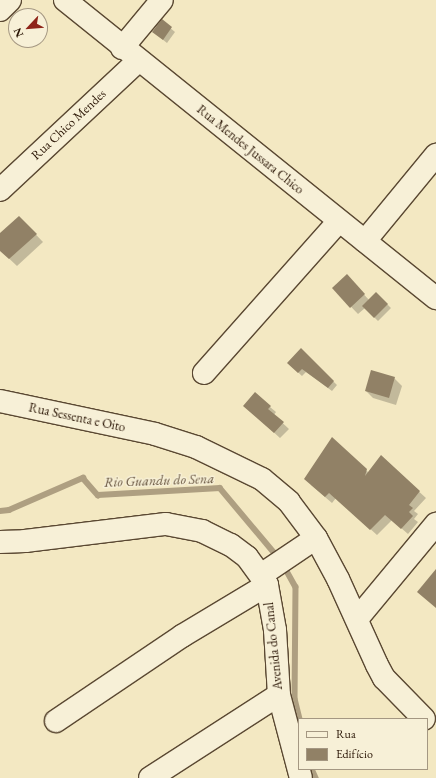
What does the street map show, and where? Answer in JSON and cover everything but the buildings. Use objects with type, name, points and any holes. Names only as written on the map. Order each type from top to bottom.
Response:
[{"type":"street","points":[[0,10],[10,0]]},
{"type":"street","name":"Rua Mendes Jussara Chico","points":[[65,0],[130,54],[436,298]]},
{"type":"street","name":"Rua Chico Mendes","points":[[0,190],[130,54],[162,0]]},
{"type":"street","points":[[365,241],[436,155]]},
{"type":"street","points":[[204,373],[339,221]]},
{"type":"street","name":"Rua Sessenta e Oito","points":[[0,401],[155,434],[196,447],[262,479],[289,502],[356,619]]},
{"type":"street","name":"Avenida do Canal","points":[[0,542],[25,541],[166,524],[183,526],[231,544],[266,576],[275,630],[278,695],[298,767]]},
{"type":"street","points":[[423,718],[384,678],[356,619],[436,524]]},
{"type":"street","points":[[56,721],[182,636],[266,576],[310,541]]},
{"type":"street","points":[[150,778],[278,695]]},
{"type":"street","points":[[428,723],[436,731]]},
{"type":"waterway","name":"Rio Guandu do Sena","points":[[0,511],[9,510],[83,478],[98,495],[220,488],[278,557]]},
{"type":"waterway","name":"Rio Guandu do Sena","points":[[283,564],[296,587],[295,699],[300,718]]},
{"type":"waterway","name":"Rio Guandu do Sena","points":[[312,770],[316,778]]}]
